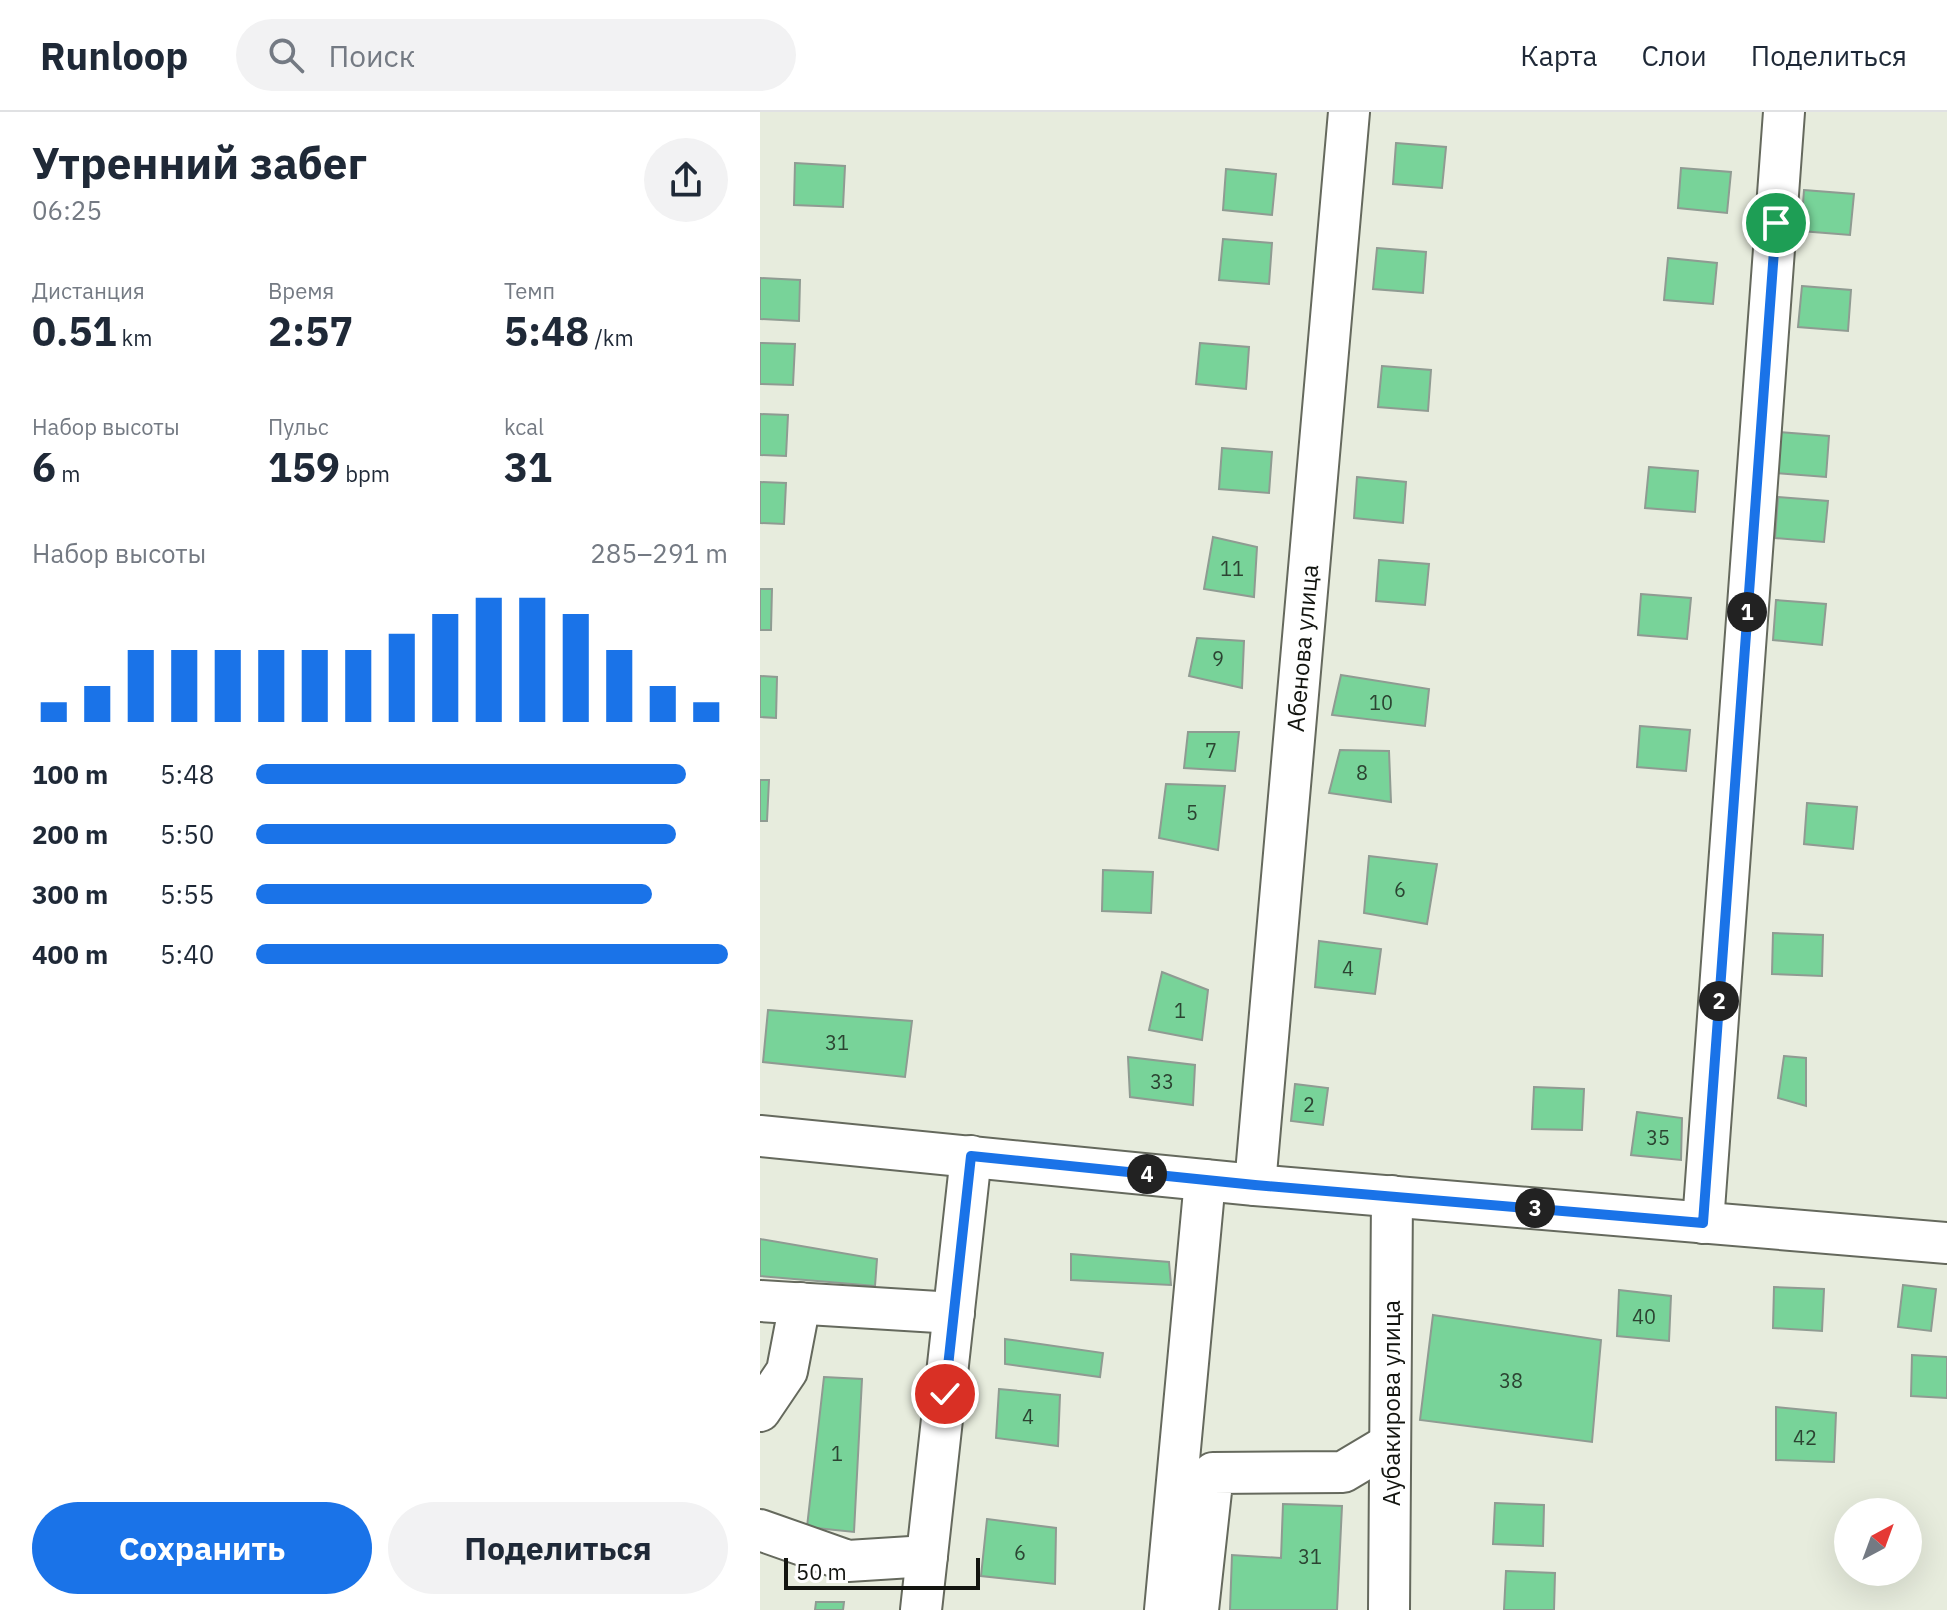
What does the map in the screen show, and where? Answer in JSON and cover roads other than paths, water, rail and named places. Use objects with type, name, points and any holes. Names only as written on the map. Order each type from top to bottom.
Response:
[{"type":"street","name":"Абенова улица","points":[[1255,1185],[1349,112]]},
{"type":"street","points":[[1703,1223],[1784,112]]},
{"type":"street","points":[[760,1136],[1255,1185],[1947,1243]]},
{"type":"street","points":[[921,1610],[971,1156]]},
{"type":"street","points":[[1165,1610],[1205,1180]]},
{"type":"street","name":"Аубакирова улица","points":[[1389,1610],[1392,1196]]},
{"type":"street","points":[[760,1301],[954,1313]]},
{"type":"street","points":[[760,1411],[787,1371],[800,1303]]},
{"type":"street","points":[[1198,1610],[1213,1473],[1343,1472],[1390,1444]]},
{"type":"street","points":[[760,1530],[848,1561],[927,1556]]}]
